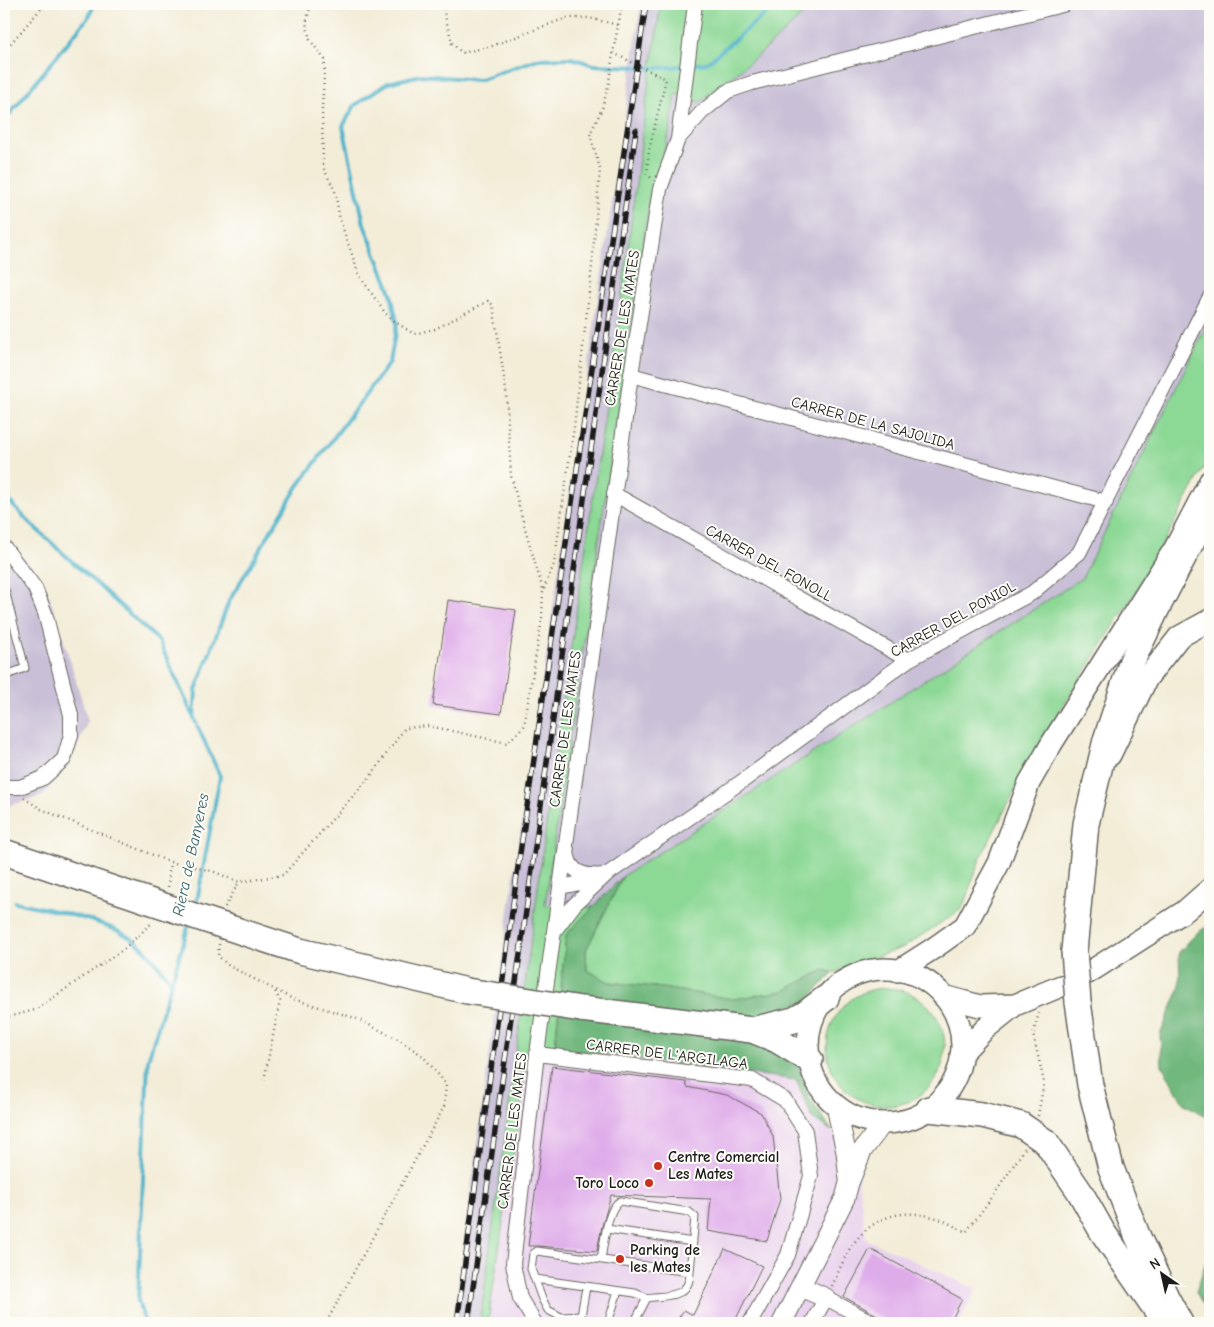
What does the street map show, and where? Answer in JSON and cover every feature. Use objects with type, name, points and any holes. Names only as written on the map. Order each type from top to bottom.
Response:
[{"type":"highway","points":[[1180,1323],[1137,1235],[1111,1168],[1069,994],[1086,824],[1106,740],[1132,661],[1210,506]]},
{"type":"highway","points":[[4,837],[118,891]]},
{"type":"highway","points":[[4,852],[222,927],[300,951],[466,991],[581,1009],[752,1030],[777,1040],[810,1060]]},
{"type":"highway","points":[[4,868],[118,891]]},
{"type":"highway","points":[[752,1030],[794,1020],[806,1014],[826,998]]},
{"type":"highway","points":[[929,1109],[982,1115],[1033,1132],[1080,1192],[1102,1230],[1166,1323]]},
{"type":"main road","points":[[898,971],[965,926],[999,863],[1029,783],[1175,548],[1210,481]]},
{"type":"main road","points":[[1094,786],[1147,678],[1178,637],[1210,620]]},
{"type":"main road","points":[[1088,973],[1185,911],[1210,889]]},
{"type":"main road","points":[[875,970],[908,973],[927,982],[943,996],[958,1023],[961,1033],[962,1054],[958,1070],[951,1085],[937,1102],[929,1109],[902,1121],[883,1123],[863,1120],[836,1106],[819,1085],[808,1049],[811,1028],[819,1007],[826,998],[843,982],[875,970]]},
{"type":"main road","points":[[943,996],[980,1006],[1015,1005],[1069,994]]},
{"type":"main road","points":[[962,1054],[984,1030],[1015,1005]]},
{"type":"street","points":[[678,139],[695,4]]},
{"type":"street","points":[[678,139],[702,112],[728,91],[1066,4]]},
{"type":"street","name":"CARRER DE LES MATES","points":[[536,1323],[520,1298],[513,1264],[537,1054],[631,375],[660,189],[678,139]]},
{"type":"street","name":"CARRER DEL PONIOL","points":[[555,930],[574,905],[606,876],[744,780],[908,660],[1032,593],[1079,553],[1210,297]]},
{"type":"street","name":"CARRER DE LA SAJOLIDA","points":[[631,375],[1106,502]]},
{"type":"street","name":"CARRER DEL FONOLL","points":[[614,494],[908,660]]},
{"type":"street","points":[[4,546],[35,588],[45,613],[71,715],[71,734],[64,759],[43,778],[20,787],[4,787]]},
{"type":"street","points":[[566,838],[567,856],[572,867],[586,876],[606,876]]},
{"type":"street","name":"CARRER DEL PONIOL","points":[[560,887],[606,876]]},
{"type":"street","name":"CARRER DE L'ARGILAGA","points":[[537,1054],[752,1080],[784,1100],[805,1131],[811,1176],[788,1255],[750,1323]]},
{"type":"street","points":[[836,1106],[846,1152],[849,1183]]},
{"type":"street","points":[[782,1323],[846,1198],[849,1183],[862,1151],[883,1123]]},
{"type":"street","points":[[801,1288],[826,1298],[873,1323]]},
{"type":"street","points":[[812,1323],[826,1298]]},
{"type":"lane","points":[[4,589],[25,668],[4,676]]},
{"type":"lane","points":[[535,1279],[635,1293],[647,1298],[669,1297],[683,1290],[690,1278],[695,1217],[689,1212],[620,1201],[615,1204],[611,1213],[600,1259]]},
{"type":"lane","points":[[607,1229],[693,1242]]},
{"type":"lane","points":[[586,1286],[580,1320],[561,1317],[548,1310],[531,1269],[533,1254],[537,1251],[690,1272]]},
{"type":"lane","points":[[608,1323],[618,1291]]},
{"type":"lane","points":[[634,1323],[647,1298]]},
{"type":"path","points":[[4,51],[45,4]]},
{"type":"path","points":[[311,4],[306,23],[310,40],[324,60],[322,167],[334,191],[340,220],[360,275],[385,312],[397,323],[414,334],[435,329],[488,301],[493,305],[506,390],[511,476],[544,590]]},
{"type":"path","points":[[442,4],[452,43],[462,53],[492,46],[566,18],[589,18],[618,25]]},
{"type":"path","points":[[4,787],[41,808],[170,862],[212,872],[239,882],[283,875],[370,777],[405,728],[430,726],[507,743],[524,726],[542,620],[544,590],[554,564],[574,427],[592,266],[600,169],[590,134],[602,109],[609,82],[622,4]]},
{"type":"path","points":[[613,53],[666,79],[649,150],[647,174],[660,189]]},
{"type":"path","points":[[239,882],[222,927],[218,956],[229,966],[293,999],[355,1018],[398,1039],[423,1056],[446,1084],[444,1107],[326,1323]]},
{"type":"path","points":[[4,1018],[35,1010],[131,943],[138,936]]},
{"type":"path","points":[[264,1080],[280,1001],[275,989]]},
{"type":"path","points":[[826,1298],[852,1245],[872,1225],[893,1214],[916,1213],[940,1219],[966,1232],[994,1195],[1033,1132],[1044,1082],[1033,1034],[1038,1014]]},
{"type":"path","points":[[4,1314],[14,1323]]},
{"type":"shaded area","points":[[641,4],[661,4],[649,80],[621,303],[556,752],[484,1295],[480,1323],[453,1323],[507,924]]},
{"type":"shaded area","points":[[814,4],[1210,4],[1210,319],[1082,578],[623,876],[593,907],[545,906],[650,196],[670,131],[676,94],[760,54]]},
{"type":"shaded area","points":[[4,535],[44,581],[88,721],[69,765],[42,796],[7,806],[4,804]]},
{"type":"shaded area","points":[[530,1045],[796,1080],[812,1118],[854,1146],[866,1239],[976,1289],[959,1323],[488,1323]]},
{"type":"green space","points":[[661,4],[814,4],[760,54],[700,102],[676,94],[670,131],[650,196],[545,905],[593,907],[566,935],[555,1048],[530,1045],[488,1323],[480,1323],[556,752],[621,303],[649,80]]},
{"type":"green space","points":[[1210,319],[1210,456],[1145,577],[1036,749],[981,857],[962,909],[904,947],[834,973],[824,970],[783,991],[733,999],[609,982],[587,970],[586,950],[623,876],[1082,578]]},
{"type":"green space","points":[[623,876],[586,950],[587,970],[609,982],[733,999],[783,991],[824,970],[834,973],[814,993],[791,1035],[797,1062],[810,1099],[832,1131],[812,1118],[796,1080],[555,1048],[566,935]]},
{"type":"green space","points":[[1210,925],[1210,1119],[1183,1103],[1162,1065],[1160,1035],[1180,987],[1179,952],[1198,932]]},
{"type":"green space","points":[[886,988],[909,992],[928,1005],[941,1024],[945,1047],[941,1070],[928,1089],[909,1102],[886,1106],[863,1102],[844,1089],[831,1070],[827,1047],[831,1024],[844,1005],[863,992]]},
{"type":"green space","points":[[1210,1240],[1210,1317],[1196,1292],[1208,1255]]},
{"type":"building","points":[[448,600],[516,610],[501,714],[433,705]]},
{"type":"building","name":"Centre Comercial Les Mates","points":[[552,1066],[686,1082],[687,1087],[727,1095],[761,1113],[773,1136],[780,1199],[767,1241],[708,1231],[711,1199],[611,1195],[597,1251],[528,1246]]},
{"type":"building","points":[[725,1249],[762,1266],[734,1323],[675,1323],[684,1310],[693,1315]]},
{"type":"building","points":[[870,1249],[962,1299],[950,1323],[882,1323],[877,1315],[844,1297]]},
{"type":"building","points":[[843,1317],[855,1323],[833,1323],[832,1320]]},
{"type":"waterway","name":"Riera de Banyeres","points":[[4,121],[90,15],[94,4]]},
{"type":"waterway","points":[[691,65],[707,63],[777,4]]},
{"type":"waterway","points":[[194,719],[196,690],[229,601],[298,486],[390,362],[397,323],[391,293],[364,224],[343,126],[355,105],[388,83],[421,75],[478,80],[538,59],[571,58],[594,65],[658,68],[684,66]]},
{"type":"waterway","name":"Riera de Banyeres","points":[[4,496],[31,524],[159,641],[220,776],[198,896],[194,908]]},
{"type":"waterway","points":[[15,902],[64,913],[100,923],[116,930],[142,947],[172,983]]},
{"type":"waterway","name":"Riera de Banyeres","points":[[145,1323],[138,1301],[148,1060],[189,924]]},
{"type":"railway","points":[[457,1323],[518,867],[646,4]]},
{"type":"railway","points":[[468,1323],[636,130]]},
{"type":"place","name":"Centre Comercial Les Mates","points":[[658,1166]]},
{"type":"place","name":"Toro Loco","points":[[649,1183]]},
{"type":"place","name":"Parking de les Mates","points":[[620,1259]]}]
